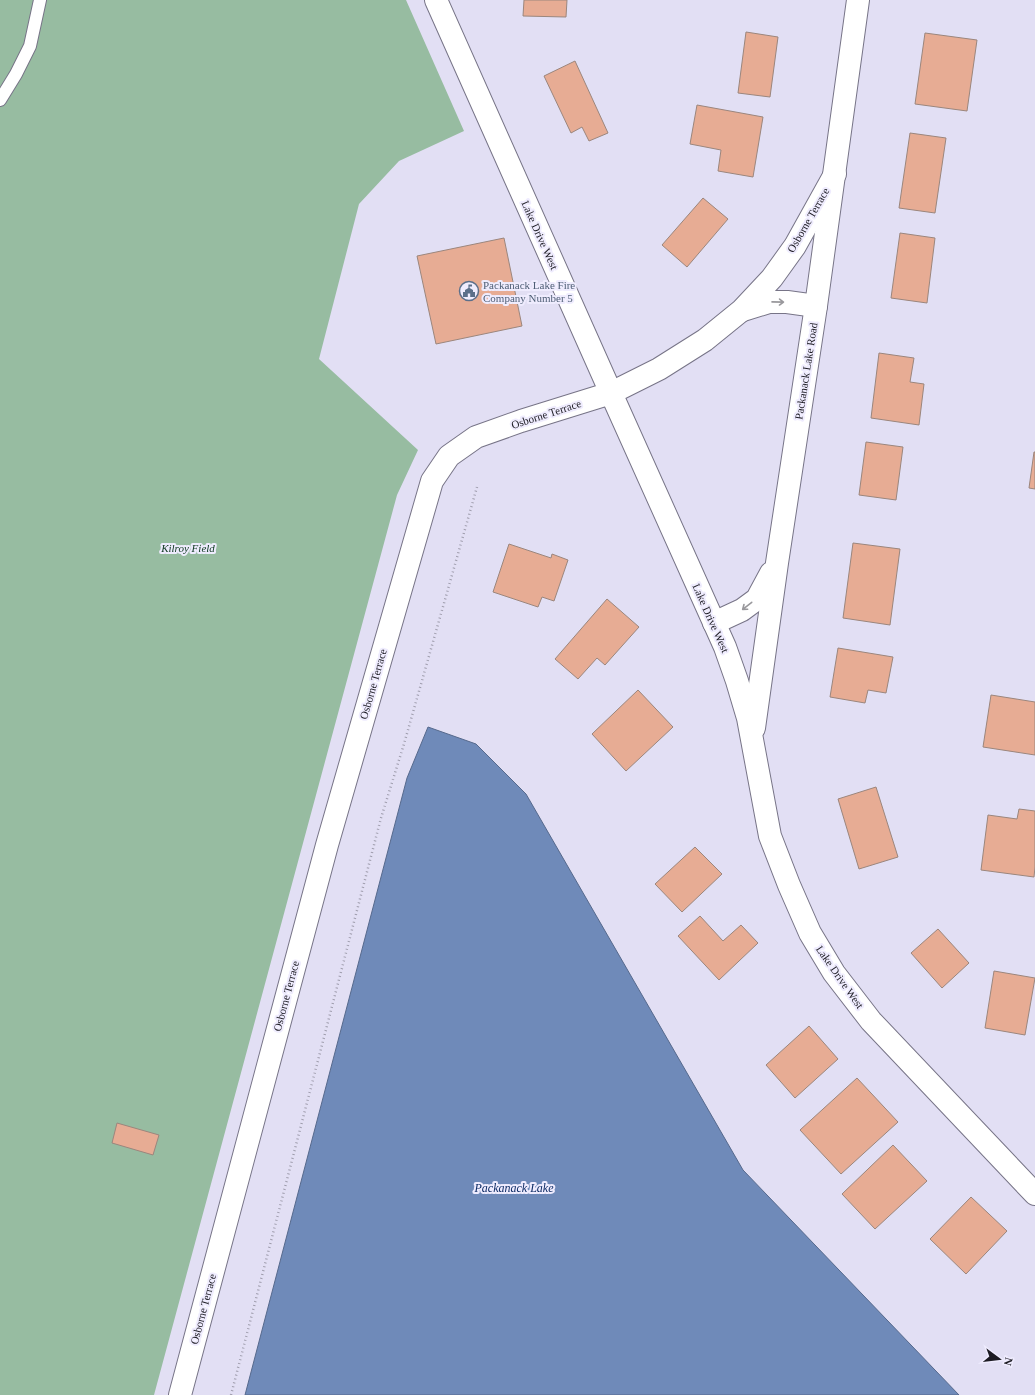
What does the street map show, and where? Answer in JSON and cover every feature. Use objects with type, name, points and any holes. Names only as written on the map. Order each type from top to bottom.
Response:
[{"type":"street","name":"Lake Drive West","points":[[436,0],[714,623],[737,681],[748,718],[770,836],[810,933],[834,973],[871,1021],[1035,1194]]},
{"type":"street","name":"Packanack Lake Road","points":[[752,741],[776,563],[835,174],[858,0]]},
{"type":"street","name":"Osborne Terrace","points":[[180,1395],[326,845],[432,481],[449,456],[476,437],[521,421],[611,393],[660,369],[705,340],[742,310],[772,278],[795,246],[835,174]]},
{"type":"street","points":[[742,310],[769,302],[787,302],[816,306]]},
{"type":"street","points":[[714,623],[742,610],[757,598],[776,563]]},
{"type":"lane","points":[[0,100],[16,74],[30,46],[40,0]]},
{"type":"path","points":[[231,1395],[381,818],[404,744],[477,487]]},
{"type":"green space","name":"Kilroy Field","points":[[0,0],[406,0],[464,131],[399,161],[359,204],[319,359],[418,450],[397,495],[154,1395],[0,1395]]},
{"type":"water","name":"Packanack Lake","points":[[428,727],[476,744],[526,794],[743,1170],[959,1395],[245,1395],[407,778]]},
{"type":"building","points":[[524,0],[567,0],[566,17],[523,16]]},
{"type":"building","points":[[746,32],[778,37],[770,97],[738,93]]},
{"type":"building","points":[[925,33],[977,40],[967,111],[915,104]]},
{"type":"building","points":[[575,61],[608,133],[589,141],[582,127],[571,133],[544,76]]},
{"type":"building","points":[[697,105],[763,117],[753,177],[718,171],[721,150],[690,144]]},
{"type":"building","points":[[910,133],[946,138],[935,213],[899,208]]},
{"type":"building","points":[[703,198],[728,219],[687,267],[662,245]]},
{"type":"building","points":[[900,233],[935,238],[927,303],[891,298]]},
{"type":"building","name":"Packanack Lake Fire Company Number 5","points":[[504,238],[522,326],[436,344],[417,256]]},
{"type":"building","points":[[879,353],[914,358],[910,382],[924,384],[919,425],[871,418]]},
{"type":"building","points":[[866,442],[903,447],[896,500],[859,495]]},
{"type":"building","points":[[1035,452],[1035,489],[1029,488]]},
{"type":"building","points":[[853,543],[900,549],[890,625],[843,618]]},
{"type":"building","points":[[509,544],[551,558],[552,554],[568,560],[554,601],[542,597],[538,607],[493,592]]},
{"type":"building","points":[[607,599],[639,627],[605,665],[597,658],[578,679],[555,659]]},
{"type":"building","points":[[838,648],[893,657],[886,693],[868,690],[865,703],[830,697]]},
{"type":"building","points":[[638,690],[673,727],[626,771],[592,734]]},
{"type":"building","points":[[991,695],[1035,702],[1035,755],[983,747]]},
{"type":"building","points":[[876,787],[898,857],[859,869],[838,799]]},
{"type":"building","points":[[1019,809],[1035,811],[1034,877],[981,870],[988,815],[1017,819]]},
{"type":"building","points":[[695,847],[722,874],[682,912],[655,884]]},
{"type":"building","points":[[700,916],[723,941],[741,925],[758,943],[719,980],[678,936]]},
{"type":"building","points":[[938,929],[969,963],[942,988],[911,953]]},
{"type":"building","points":[[994,971],[1035,978],[1025,1035],[985,1028]]},
{"type":"building","points":[[809,1026],[838,1059],[795,1098],[766,1065]]},
{"type":"building","points":[[857,1078],[898,1122],[841,1174],[800,1130]]},
{"type":"building","points":[[117,1123],[159,1135],[153,1155],[112,1143]]},
{"type":"building","points":[[893,1145],[927,1181],[875,1229],[842,1194]]},
{"type":"building","points":[[971,1197],[1007,1231],[966,1274],[930,1239]]},
{"type":"place","name":"Packanack Lake Fire Company Number 5","points":[[469,291]]}]
